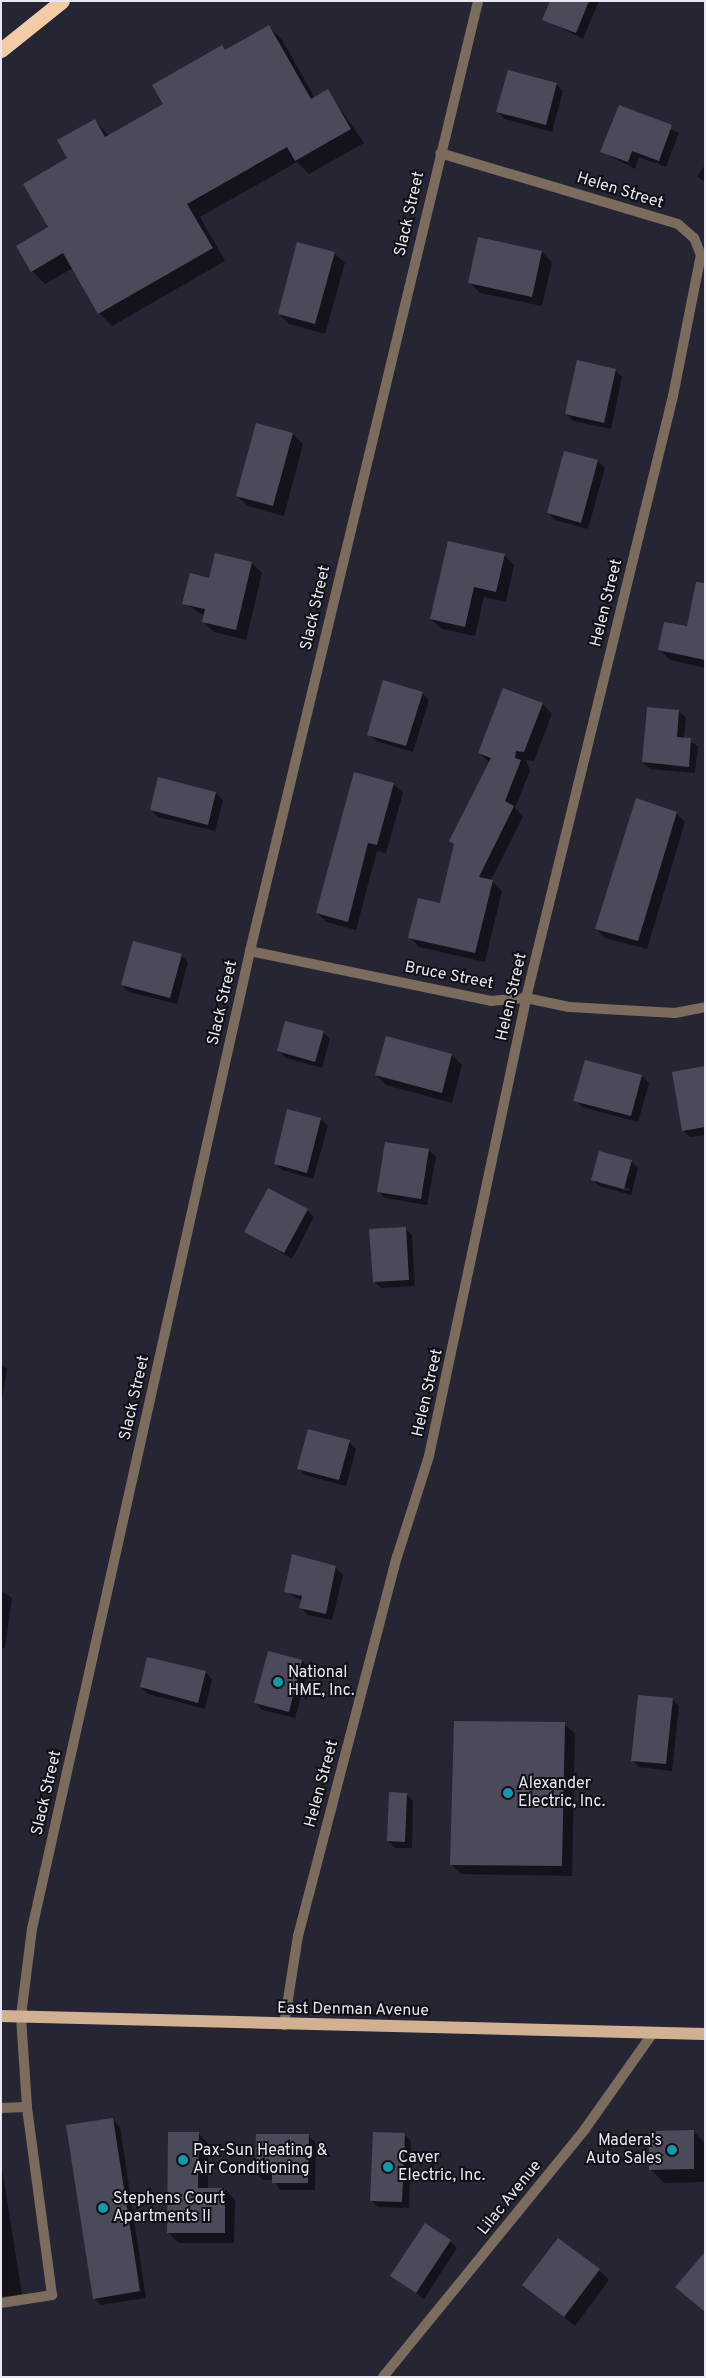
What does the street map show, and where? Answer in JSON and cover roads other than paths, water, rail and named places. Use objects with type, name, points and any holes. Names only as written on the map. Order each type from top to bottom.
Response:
[{"type":"highway","points":[[1,50],[62,1]]},
{"type":"main road","name":"East Denman Avenue","points":[[1,2016],[284,2025],[705,2034]]},
{"type":"street","name":"Slack Street","points":[[1,2303],[52,2295],[27,2107],[21,2016],[32,1929],[250,950],[478,1]]},
{"type":"street","name":"Helen Street","points":[[284,2025],[300,1927],[397,1557],[429,1456],[526,998],[671,405],[701,255],[694,238],[678,224],[440,153]]},
{"type":"street","name":"Bruce Street","points":[[250,950],[491,1001],[526,998],[569,1007],[675,1013],[705,1007]]},
{"type":"street","name":"Lilac Avenue","points":[[383,2377],[585,2129],[653,2033]]},
{"type":"street","points":[[1,2108],[27,2107]]},
{"type":"place","name":"National HME, Inc.","points":[[278,1682]]},
{"type":"place","name":"Alexander Electric, Inc.","points":[[508,1793]]},
{"type":"place","name":"Madera's Auto Sales","points":[[672,2150]]},
{"type":"place","name":"Pax-Sun Heating & Air Conditioning","points":[[183,2160]]},
{"type":"place","name":"Caver Electric, Inc.","points":[[388,2167]]},
{"type":"place","name":"Stephens Court Apartments II","points":[[103,2208]]}]
